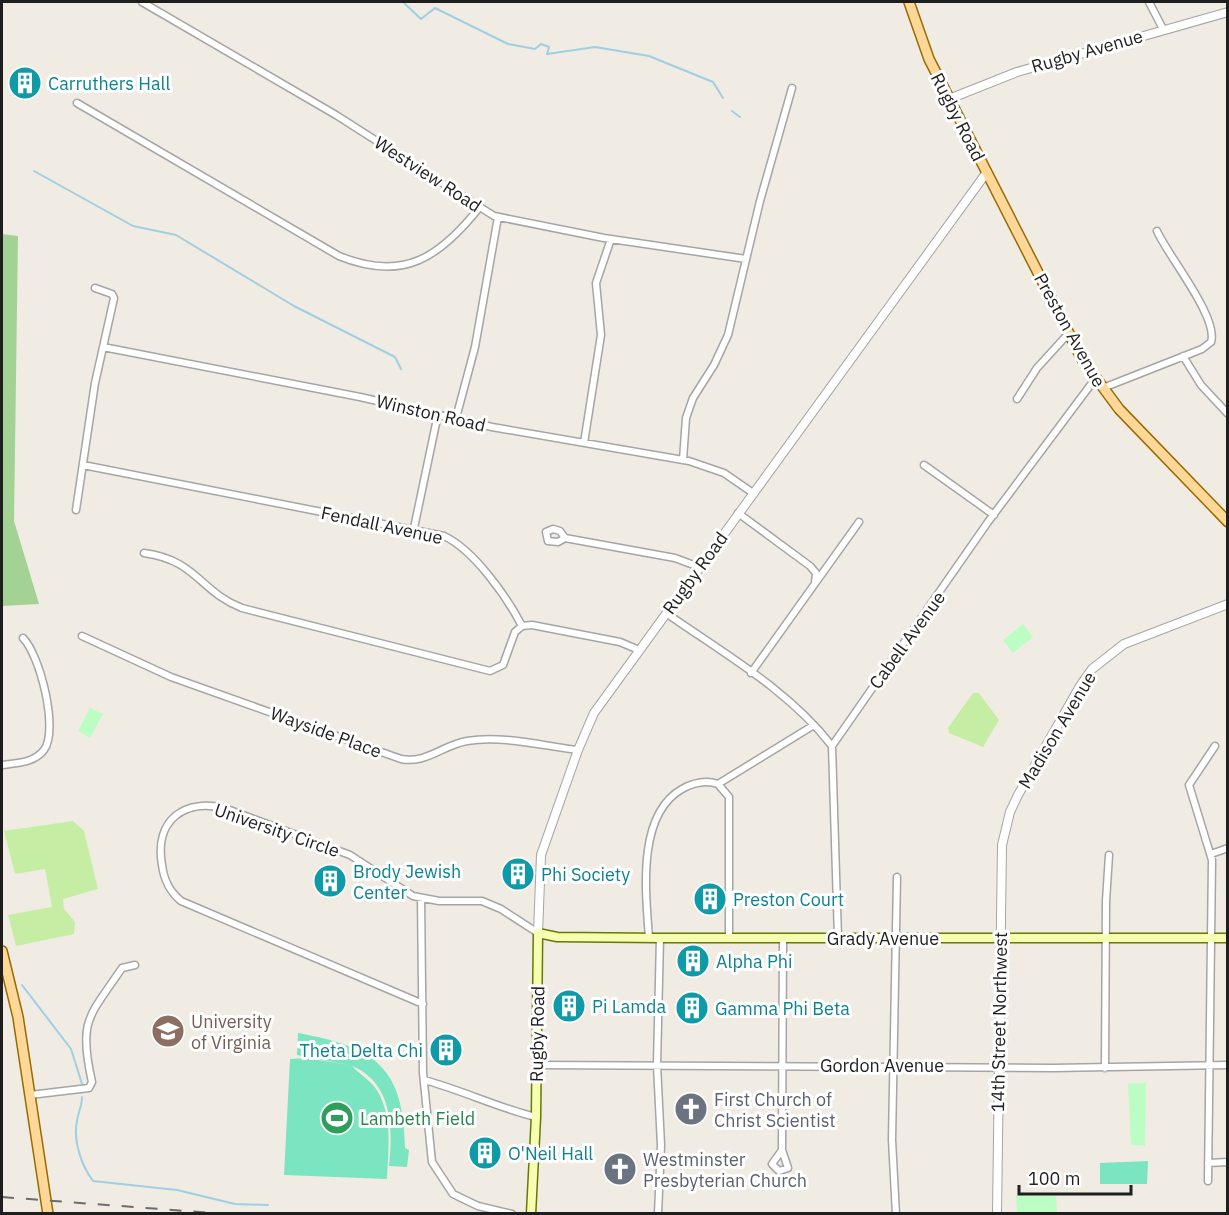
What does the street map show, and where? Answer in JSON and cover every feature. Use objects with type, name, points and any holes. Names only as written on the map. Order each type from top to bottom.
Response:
[{"type":"main road","name":"Rugby Road","points":[[909,2],[921,41],[987,172]]},
{"type":"main road","name":"Preston Avenue","points":[[987,172],[1068,334],[1095,379],[1119,409],[1227,522]]},
{"type":"main road","name":"Rugby Road","points":[[531,1214],[536,1118],[538,933]]},
{"type":"main road","name":"Grady Avenue","points":[[538,933],[557,937],[649,938],[1227,938]]},
{"type":"main road","points":[[2,950],[18,1017],[48,1214]]},
{"type":"street","name":"Westview Road","points":[[142,2],[336,115],[479,208],[498,217],[610,239],[746,259]]},
{"type":"street","points":[[1149,2],[1163,29]]},
{"type":"street","name":"Rugby Avenue","points":[[949,99],[1017,72],[1227,12]]},
{"type":"street","points":[[683,460],[684,431],[690,405],[728,335],[792,88]]},
{"type":"street","points":[[77,103],[339,256],[355,262],[396,267],[425,260],[451,240],[479,208]]},
{"type":"street","name":"Rugby Road","points":[[538,933],[541,855],[578,750],[594,713],[987,172]]},
{"type":"street","points":[[456,418],[475,347],[498,217]]},
{"type":"street","points":[[1102,389],[1211,342],[1212,331],[1202,309],[1157,231]]},
{"type":"street","points":[[584,443],[601,335],[596,283],[610,239]]},
{"type":"street","points":[[76,510],[95,383],[114,298],[112,294],[95,288]]},
{"type":"street","points":[[1017,399],[1037,368],[1068,334]]},
{"type":"street","name":"Winston Road","points":[[103,347],[584,443],[683,460],[716,469],[753,493]]},
{"type":"street","points":[[1183,356],[1201,385],[1227,414]]},
{"type":"street","name":"Cabell Avenue","points":[[832,746],[994,515],[1095,379]]},
{"type":"street","points":[[414,528],[438,414]]},
{"type":"street","name":"Fendall Avenue","points":[[83,465],[274,504],[414,528],[444,536],[464,547],[517,615],[522,626]]},
{"type":"street","points":[[924,465],[994,515]]},
{"type":"street","points":[[738,513],[810,566],[816,573],[815,584]]},
{"type":"street","points":[[751,674],[859,522]]},
{"type":"street","points":[[565,538],[675,558],[699,567]]},
{"type":"street","points":[[144,553],[167,557],[185,566],[221,598],[242,608],[490,671],[503,665],[515,632],[522,626],[531,625],[620,642],[639,650]]},
{"type":"street","name":"Madison Avenue","points":[[1005,832],[1018,795],[1080,686],[1101,660],[1124,644],[1227,604]]},
{"type":"street","points":[[666,613],[751,674],[814,725],[832,746],[838,938]]},
{"type":"street","name":"Wayside Place","points":[[82,636],[171,677],[401,759],[424,758],[468,740],[506,741],[578,750]]},
{"type":"street","points":[[2,765],[35,758],[45,749],[50,735],[42,682],[32,649],[23,638]]},
{"type":"street","points":[[718,784],[814,725]]},
{"type":"street","points":[[1208,1181],[1211,854],[1189,785],[1215,746]]},
{"type":"street","points":[[649,938],[646,864],[658,819],[672,797],[686,787],[704,782],[718,784],[727,792],[729,801],[729,938]]},
{"type":"street","name":"University Circle","points":[[423,1004],[181,901],[166,883],[160,856],[161,838],[168,823],[180,812],[202,806],[221,807],[350,855],[402,891],[422,898],[482,901],[501,909],[538,933]]},
{"type":"street","name":"14th Street Northwest","points":[[997,1214],[1002,845],[1005,832]]},
{"type":"street","points":[[1211,854],[1227,848]]},
{"type":"street","points":[[1105,1068],[1109,855]]},
{"type":"street","points":[[896,1214],[892,1140],[897,877]]},
{"type":"street","points":[[422,898],[424,1080],[429,1150],[439,1176],[453,1194],[465,1201],[512,1214]]},
{"type":"street","points":[[658,1214],[662,1145],[657,1065],[660,938]]},
{"type":"street","points":[[782,1150],[780,1065],[783,938]]},
{"type":"street","points":[[30,1095],[89,1088],[92,1082],[85,1035],[88,1017],[122,968],[135,964]]},
{"type":"street","name":"Gordon Avenue","points":[[537,1065],[1105,1068],[1227,1065]]},
{"type":"street","points":[[424,1080],[454,1088],[515,1113],[536,1118]]},
{"type":"street","points":[[1208,1163],[1227,1162]]},
{"type":"green space","points":[[2,234],[18,236],[14,521],[39,604],[2,606]]},
{"type":"green space","points":[[1023,624],[1033,637],[1013,653],[1003,640]]},
{"type":"green space","points":[[973,693],[979,693],[999,720],[983,747],[949,733],[948,728]]},
{"type":"green space","points":[[90,708],[103,714],[90,738],[78,731]]},
{"type":"green space","points":[[73,821],[84,831],[98,889],[63,899],[64,909],[75,922],[74,934],[16,946],[8,915],[52,907],[45,869],[15,874],[4,831]]},
{"type":"green space","name":"Lambeth Field","points":[[298,1033],[346,1045],[365,1054],[379,1065],[390,1079],[398,1097],[403,1120],[405,1148],[409,1150],[407,1167],[389,1166],[390,1123],[383,1095],[366,1074],[352,1066],[372,1084],[383,1102],[388,1124],[387,1179],[284,1175],[290,1059],[307,1058],[349,1065],[297,1055]]},
{"type":"green space","points":[[1128,1083],[1146,1083],[1145,1146],[1131,1145]]},
{"type":"green space","points":[[1148,1161],[1147,1184],[1100,1184],[1100,1163]]},
{"type":"green space","points":[[1056,1193],[1057,1212],[1017,1213],[1016,1195]]},
{"type":"waterway","points":[[403,2],[421,19],[435,8],[508,44],[535,49],[541,44],[549,47],[547,54],[595,47],[649,56],[713,82],[723,98]]},
{"type":"waterway","points":[[732,111],[740,117]]},
{"type":"waterway","points":[[34,171],[133,226],[176,235],[294,306],[395,357],[401,369]]},
{"type":"waterway","points":[[22,985],[71,1049],[82,1084]]},
{"type":"waterway","points":[[82,1097],[76,1128],[77,1144],[93,1181],[177,1190],[235,1204],[268,1205]]},
{"type":"railway","points":[[2,1197],[225,1214]]},
{"type":"place","name":"Carruthers Hall","points":[[25,83]]},
{"type":"place","name":"Phi Society","points":[[518,874]]},
{"type":"place","name":"Brody Jewish Center","points":[[330,881]]},
{"type":"place","name":"Preston Court","points":[[710,899]]},
{"type":"place","name":"Alpha Phi","points":[[693,961]]},
{"type":"place","name":"Pi Lamda","points":[[569,1006]]},
{"type":"place","name":"Gamma Phi Beta","points":[[692,1008]]},
{"type":"place","name":"University of Virginia","points":[[168,1031]]},
{"type":"place","name":"Theta Delta Chi","points":[[446,1050]]},
{"type":"place","name":"First Church of Christ Scientist","points":[[691,1109]]},
{"type":"place","name":"Lambeth Field","points":[[337,1118]]},
{"type":"place","name":"O'Neil Hall","points":[[485,1153]]},
{"type":"place","name":"Westminster Presbyterian Church","points":[[620,1169]]}]
